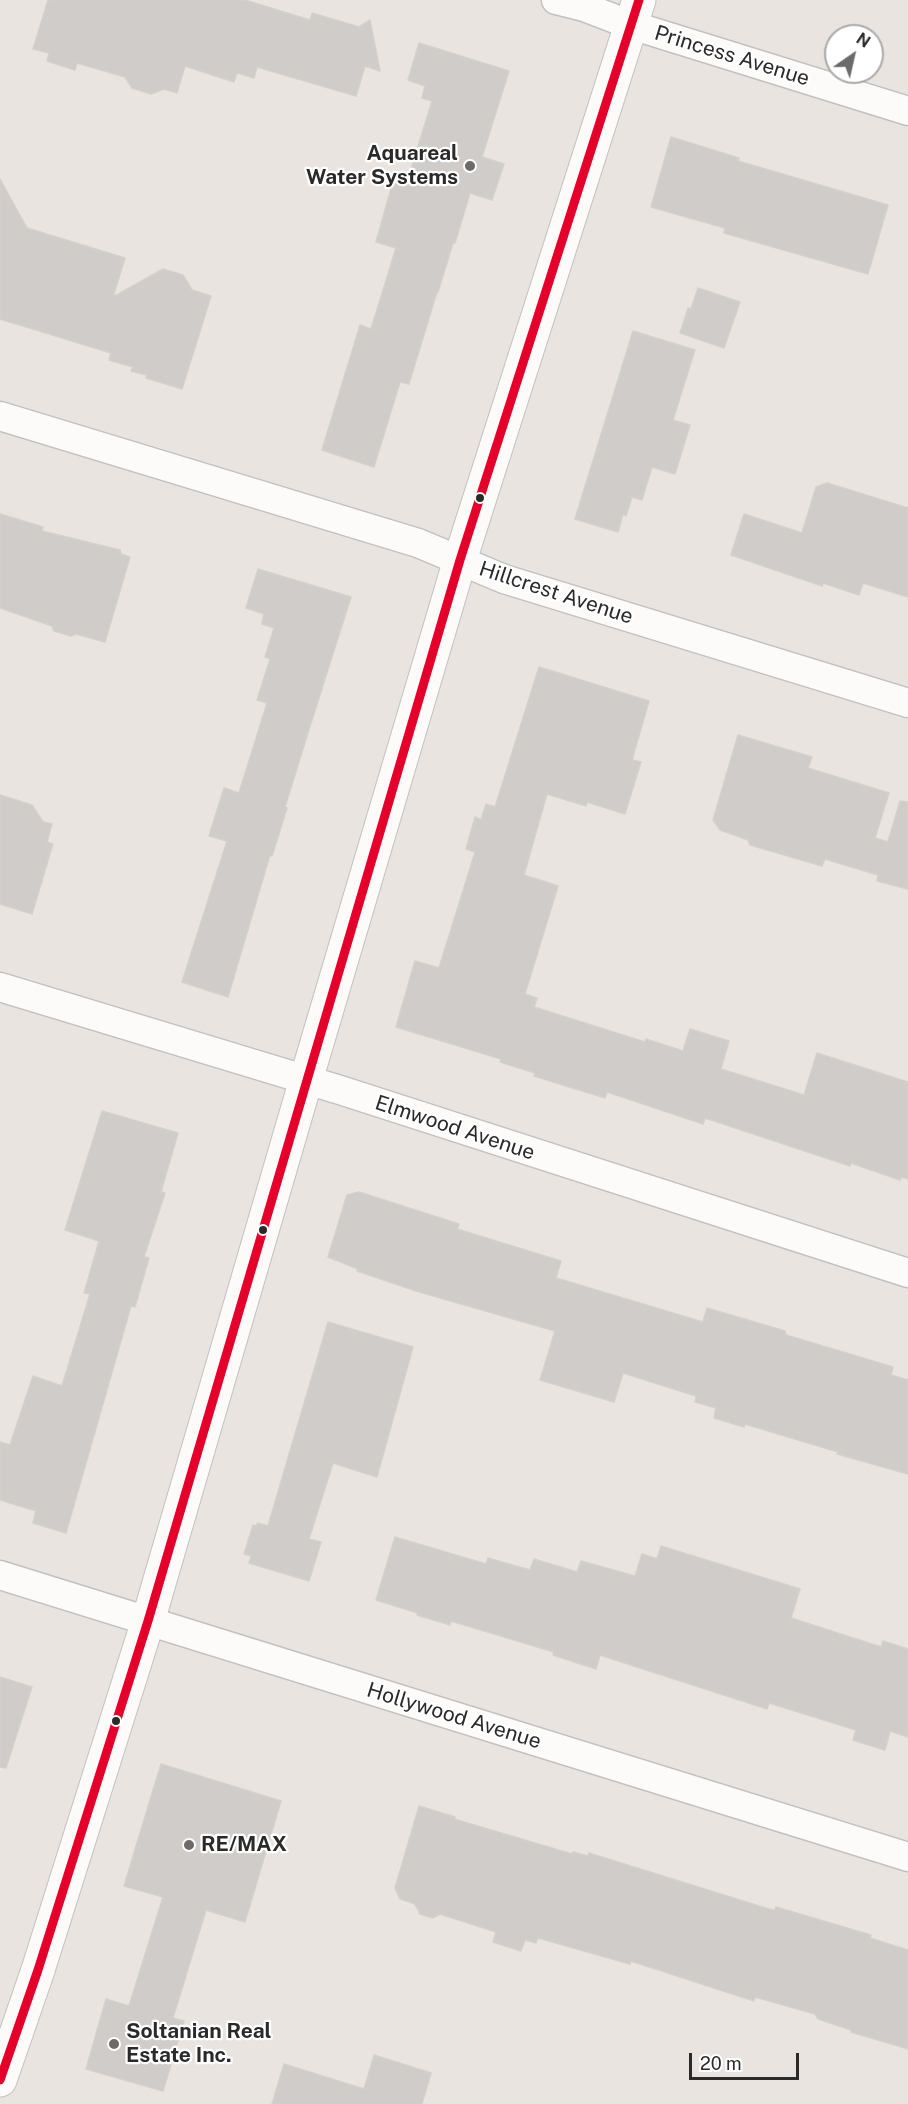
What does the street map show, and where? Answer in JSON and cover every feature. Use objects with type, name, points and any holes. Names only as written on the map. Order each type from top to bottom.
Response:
[{"type":"street","name":"Princess Avenue","points":[[556,0],[584,7],[635,12],[908,111]]},
{"type":"street","points":[[0,2080],[38,1970],[148,1621],[460,560],[635,12]]},
{"type":"street","name":"Hillcrest Avenue","points":[[0,416],[417,543],[504,579],[908,703]]},
{"type":"street","name":"Elmwood Avenue","points":[[0,987],[306,1080],[908,1273]]},
{"type":"street","name":"Hollywood Avenue","points":[[0,1575],[908,1857]]},
{"type":"building","points":[[48,0],[245,0],[310,20],[312,13],[359,27],[370,20],[380,71],[365,66],[356,96],[257,67],[254,78],[237,73],[234,82],[185,66],[177,93],[164,89],[151,94],[132,88],[125,77],[77,63],[75,70],[47,61],[49,53],[33,49]]},
{"type":"building","points":[[419,43],[509,71],[482,157],[504,164],[492,200],[470,193],[409,384],[400,382],[374,467],[322,450],[360,325],[371,329],[396,248],[376,242],[394,178],[407,182],[432,101],[422,98],[425,86],[408,80]]},
{"type":"building","points":[[671,137],[739,158],[738,161],[888,205],[868,274],[724,233],[725,228],[651,207]]},
{"type":"building","points":[[0,179],[27,228],[125,258],[113,297],[163,269],[183,275],[192,290],[211,296],[182,389],[146,378],[147,375],[131,371],[133,367],[109,360],[111,353],[0,319]]},
{"type":"building","points":[[698,288],[740,302],[724,348],[680,333],[688,308],[691,309]]},
{"type":"building","points":[[633,331],[695,350],[673,420],[690,425],[675,474],[652,467],[642,500],[632,497],[626,516],[623,514],[618,532],[575,519]]},
{"type":"building","points":[[827,483],[908,508],[908,597],[863,583],[859,595],[823,583],[822,586],[731,555],[744,514],[802,533],[816,487]]},
{"type":"building","points":[[0,514],[43,527],[42,531],[120,550],[121,554],[130,557],[105,642],[54,631],[52,626],[0,608]]},
{"type":"building","points":[[258,569],[351,597],[228,997],[182,982],[227,841],[209,836],[224,788],[239,793],[267,703],[257,700],[270,659],[265,657],[274,628],[262,624],[264,614],[246,608]]},
{"type":"building","points":[[539,667],[649,701],[632,760],[641,762],[625,814],[587,802],[586,806],[547,794],[524,875],[558,886],[525,994],[537,998],[534,1007],[645,1042],[646,1039],[683,1051],[690,1029],[729,1041],[721,1069],[804,1095],[817,1053],[908,1082],[908,1179],[901,1177],[900,1180],[851,1163],[850,1166],[705,1118],[703,1124],[607,1092],[605,1098],[534,1076],[535,1073],[500,1062],[501,1059],[396,1027],[415,961],[439,968],[475,852],[466,849],[475,817],[481,820],[486,804],[495,807]]},
{"type":"building","points":[[738,735],[812,757],[808,768],[889,793],[875,838],[888,842],[900,801],[908,802],[908,889],[877,881],[878,875],[825,859],[822,866],[750,845],[748,840],[720,830],[713,820]]},
{"type":"building","points":[[0,795],[32,805],[43,822],[52,824],[47,842],[53,844],[32,914],[0,904]]},
{"type":"building","points":[[102,1111],[178,1133],[161,1192],[165,1193],[144,1257],[149,1258],[135,1307],[131,1306],[66,1533],[33,1523],[36,1511],[0,1500],[0,1442],[10,1445],[33,1376],[62,1386],[90,1294],[84,1293],[99,1241],[65,1230]]},
{"type":"building","points":[[359,1192],[459,1224],[457,1229],[561,1261],[556,1278],[703,1322],[707,1308],[785,1331],[786,1335],[893,1367],[891,1375],[908,1380],[908,1474],[745,1424],[744,1427],[714,1418],[716,1408],[695,1402],[696,1396],[623,1373],[614,1402],[540,1380],[555,1331],[416,1291],[357,1271],[358,1269],[328,1257],[347,1195]]},
{"type":"building","points":[[328,1322],[413,1347],[377,1477],[333,1463],[309,1539],[321,1542],[309,1581],[249,1563],[251,1556],[244,1554],[253,1525],[256,1526],[258,1523],[268,1526]]},
{"type":"building","points":[[395,1537],[486,1564],[488,1558],[530,1570],[534,1559],[577,1572],[581,1561],[635,1576],[642,1554],[657,1559],[661,1546],[800,1589],[791,1618],[881,1647],[883,1641],[908,1649],[908,1737],[890,1731],[885,1750],[853,1740],[856,1730],[769,1703],[767,1709],[600,1655],[596,1669],[553,1655],[554,1652],[451,1621],[450,1625],[376,1600]]},
{"type":"building","points":[[0,1677],[32,1687],[6,1768],[0,1767]]},
{"type":"building","points":[[161,1764],[281,1801],[245,1922],[206,1910],[173,2018],[184,2021],[163,2091],[86,2069],[106,1999],[129,2006],[163,1897],[124,1886]]},
{"type":"building","points":[[419,1806],[455,1817],[454,1819],[572,1854],[573,1852],[588,1856],[589,1853],[772,1910],[776,1907],[871,1935],[870,1938],[908,1950],[908,2049],[851,2032],[851,2030],[818,2019],[815,2014],[755,1997],[754,2001],[631,1961],[630,1964],[538,1938],[536,1943],[525,1940],[521,1951],[493,1942],[496,1932],[440,1914],[433,1918],[420,1914],[415,1904],[400,1899],[395,1888]]},
{"type":"building","points":[[374,2055],[431,2073],[422,2104],[272,2104],[284,2064],[364,2089]]},
{"type":"transit line","points":[[0,2080],[38,1970],[148,1621],[460,560],[639,0]]},
{"type":"place","name":"Aquareal Water Systems","points":[[470,166]]},
{"type":"place","name":"RE/MAX","points":[[189,1845]]},
{"type":"place","name":"Soltanian Real Estate Inc.","points":[[114,2044]]}]
